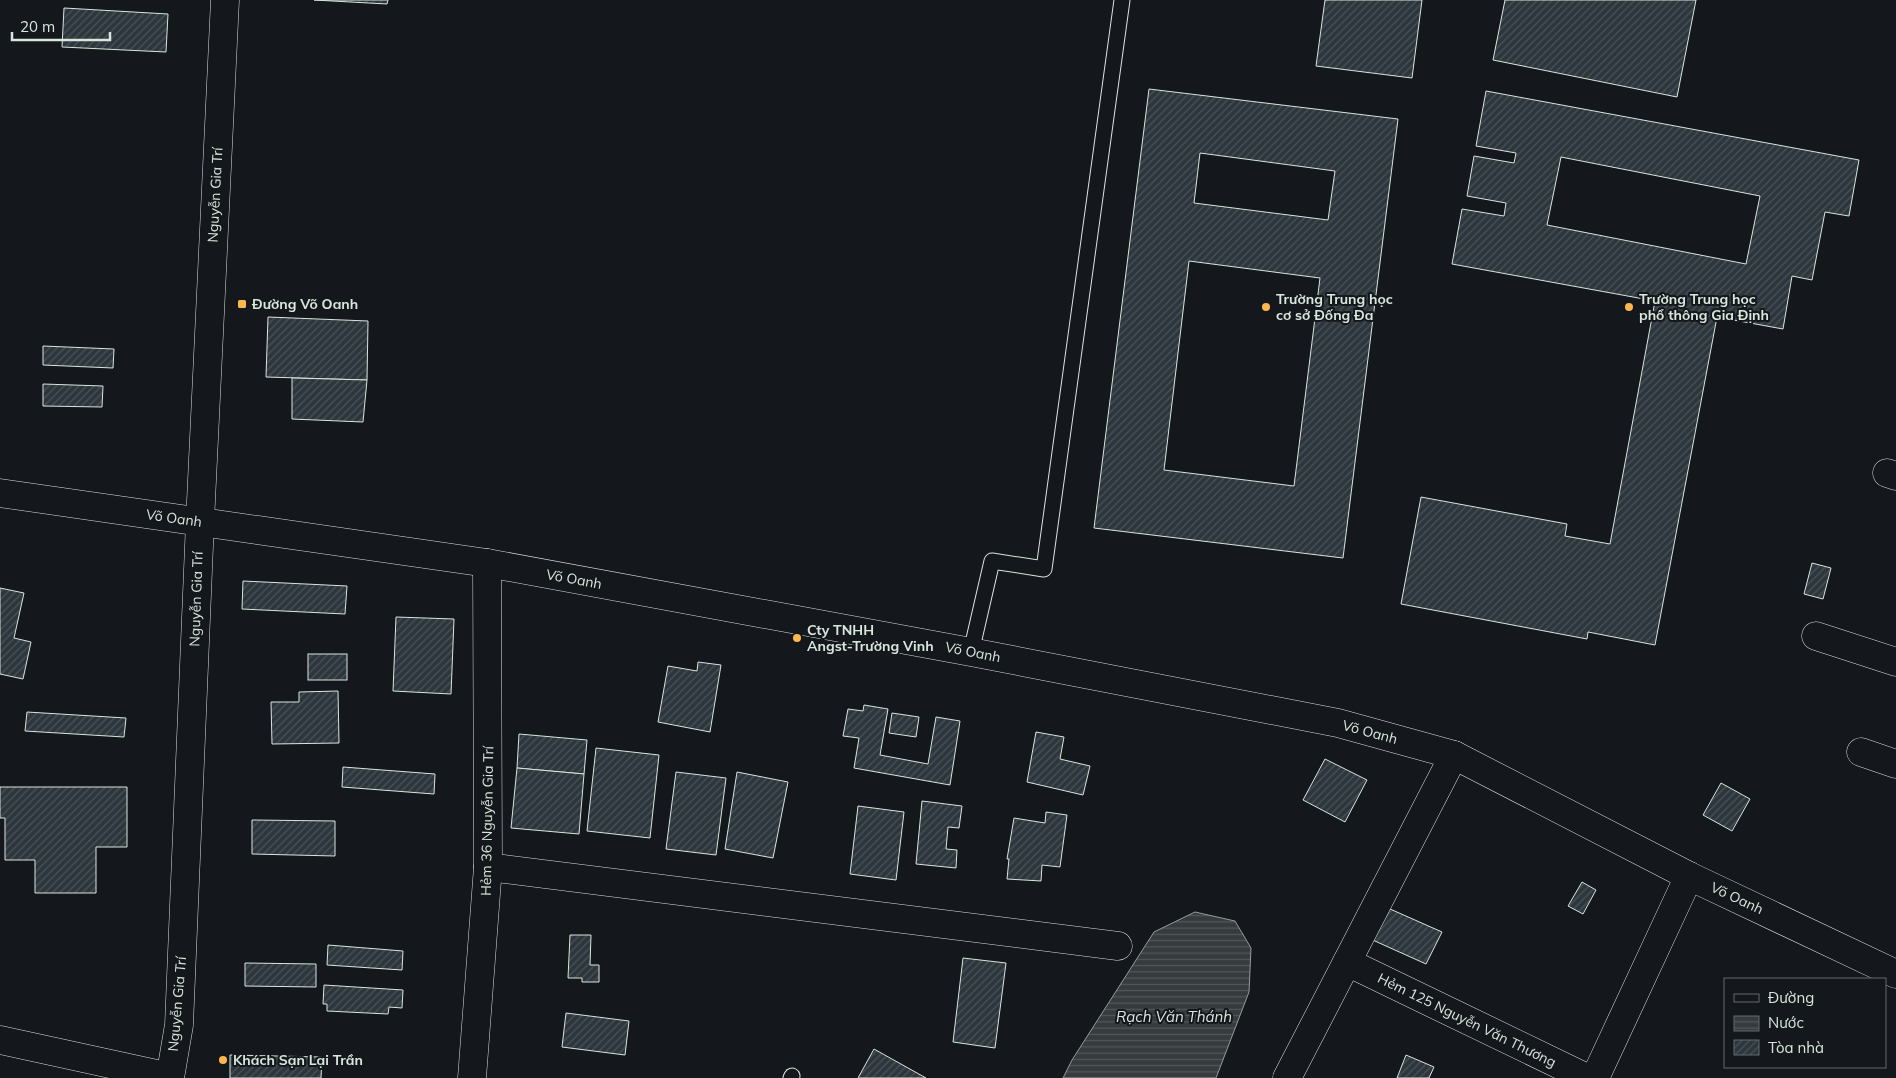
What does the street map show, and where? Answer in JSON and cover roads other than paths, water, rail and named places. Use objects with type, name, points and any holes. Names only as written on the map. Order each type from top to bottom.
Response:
[{"type":"street","name":"Nguyễn Gia Trí","points":[[170,1077],[179,1025],[200,522],[225,0]]},
{"type":"street","name":"Võ Oanh","points":[[0,493],[487,563],[971,652],[1338,723],[1454,755],[1689,876],[1896,974]]},
{"type":"street","name":"Hẻm 36 Nguyễn Gia Trí","points":[[472,1078],[488,868],[487,563]]},
{"type":"street","points":[[1816,636],[1896,662]]},
{"type":"street","points":[[1861,752],[1896,764]]},
{"type":"street","points":[[1286,1078],[1454,755]]},
{"type":"street","points":[[488,868],[1118,946]]},
{"type":"street","points":[[1595,1078],[1689,876]]},
{"type":"street","name":"Hẻm 125 Nguyễn Văn Thương","points":[[1347,962],[1587,1078]]},
{"type":"street","points":[[0,1040],[170,1077]]},
{"type":"lane","points":[[971,652],[992,561],[1044,569],[1122,0]]},
{"type":"water","name":"Rạch Văn Thánh","points":[[1195,912],[1235,921],[1251,948],[1249,992],[1216,1078],[1063,1078],[1072,1060],[1154,932]]},
{"type":"place","name":"Đường Võ Oanh","points":[[242,304]]},
{"type":"place","name":"Trường Trung học cơ sở Đống Đa","points":[[1266,307]]},
{"type":"place","name":"Trường Trung học phổ thông Gia Định","points":[[1629,307]]},
{"type":"place","name":"Cty TNHH Angst-Trường Vinh","points":[[797,638]]},
{"type":"place","name":"Khách Sạn Lại Trần","points":[[223,1060]]}]
